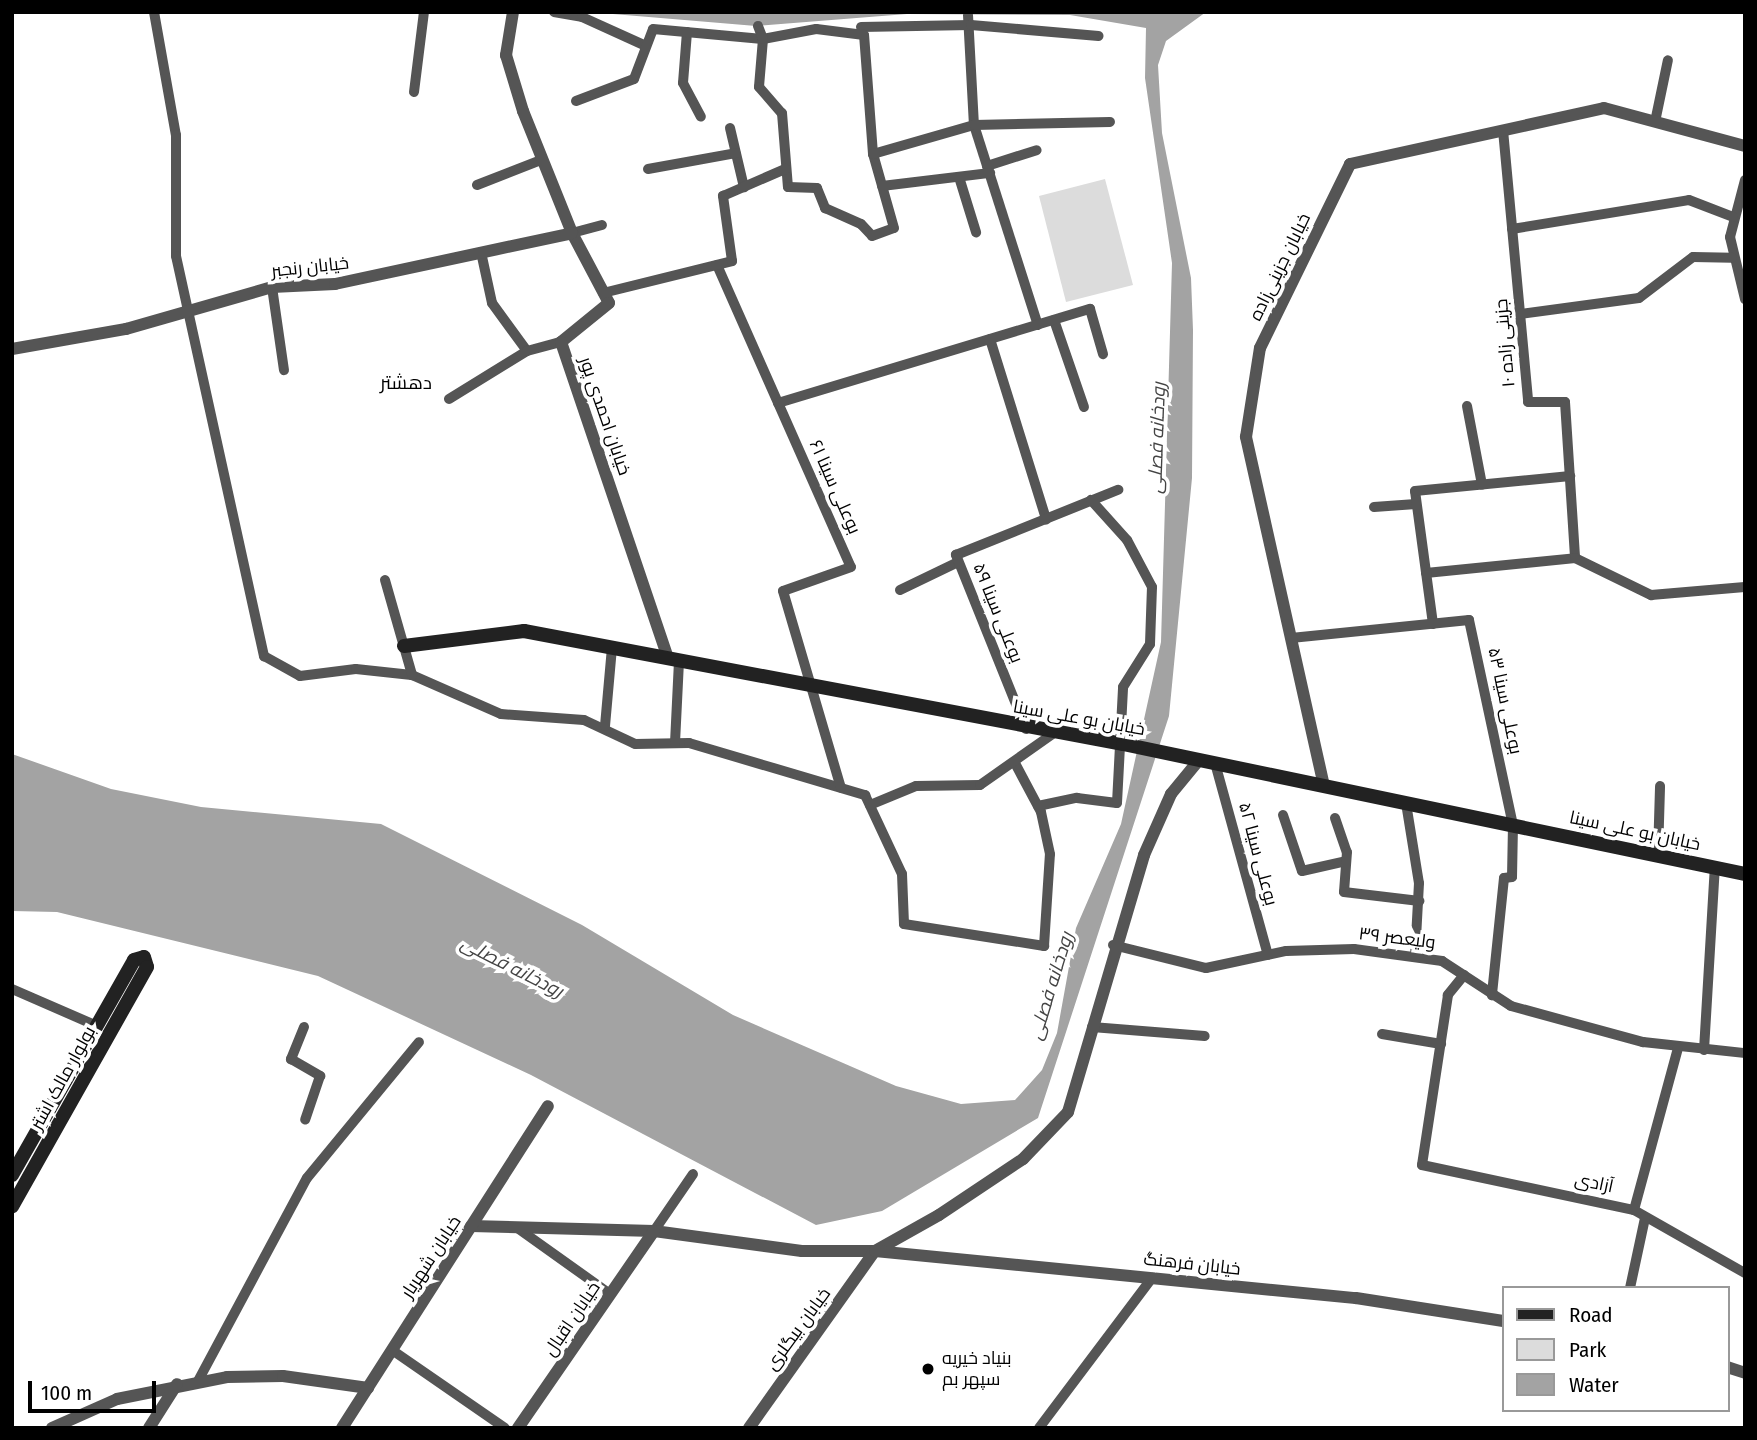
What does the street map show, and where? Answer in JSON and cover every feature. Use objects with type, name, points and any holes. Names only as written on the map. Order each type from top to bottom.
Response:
[{"type":"main road","name":"خیابان بو علی سینا","points":[[404,646],[524,631],[1026,729],[1123,744],[1745,874]]},
{"type":"main road","name":"بولوار مالک اشتر","points":[[12,1175],[134,960],[144,957],[147,967],[12,1207]]},
{"type":"street","points":[[154,12],[176,135],[176,256],[264,656],[300,676],[356,668],[412,675],[501,714],[557,714],[605,726],[635,744],[675,743],[865,795],[902,874],[904,924],[1044,946],[1052,875],[1038,806],[1015,763]]},
{"type":"street","points":[[414,92],[424,12]]},
{"type":"street","points":[[513,12],[506,55],[541,160],[572,233],[603,293],[732,261],[723,197],[785,169]]},
{"type":"street","points":[[554,12],[582,17],[646,46]]},
{"type":"street","points":[[576,102],[634,79],[653,29],[763,40],[816,29],[969,20],[1099,36]]},
{"type":"street","points":[[969,20],[974,125],[1038,325]]},
{"type":"street","points":[[758,26],[763,40],[759,87],[782,113],[788,187],[817,188],[825,208],[861,223],[872,236],[894,228],[873,153],[861,27]]},
{"type":"street","points":[[687,32],[683,83],[701,117]]},
{"type":"street","points":[[1655,122],[1668,60]]},
{"type":"street","name":"خیابان جزینی‌زاده","points":[[1324,786],[1246,438],[1260,348],[1350,164],[1604,108],[1745,146]]},
{"type":"street","points":[[873,153],[974,125],[1110,122]]},
{"type":"street","points":[[730,128],[744,187]]},
{"type":"street","name":"جزینی زاده ۱۰","points":[[1503,130],[1528,402],[1565,402],[1575,558]]},
{"type":"street","points":[[882,186],[959,177],[989,170],[1037,150]]},
{"type":"street","points":[[648,169],[736,153]]},
{"type":"street","points":[[477,185],[541,160]]},
{"type":"street","points":[[959,177],[976,232]]},
{"type":"street","points":[[1745,180],[1732,217],[1732,258],[1745,299]]},
{"type":"street","points":[[1512,229],[1689,200],[1732,217]]},
{"type":"street","points":[[572,233],[602,225]]},
{"type":"street","name":"خیابان رنجبر","points":[[12,349],[126,330],[272,287],[335,284],[572,233]]},
{"type":"street","points":[[481,252],[492,303],[527,351]]},
{"type":"street","points":[[1520,314],[1639,298],[1693,257],[1732,258]]},
{"type":"street","name":"بوعلی سینا ۶۱","points":[[718,265],[851,567],[783,591],[810,687]]},
{"type":"street","points":[[272,287],[284,370]]},
{"type":"street","name":"خیابان احمدی پور","points":[[603,293],[609,303],[561,342],[673,659]]},
{"type":"street","points":[[778,403],[1090,309],[1103,354]]},
{"type":"street","points":[[1054,320],[1084,407]]},
{"type":"street","points":[[990,339],[1046,519]]},
{"type":"street","points":[[449,399],[527,351],[561,342]]},
{"type":"street","points":[[1467,406],[1482,485]]},
{"type":"street","points":[[1291,638],[1433,624],[1415,491],[1570,476]]},
{"type":"street","name":"بوعلی سینا ۵۹","points":[[1026,729],[956,555],[1118,490]]},
{"type":"street","points":[[1038,806],[1077,798],[1117,803],[1123,744],[1123,687],[1150,644],[1152,587],[1127,540],[1091,500]]},
{"type":"street","points":[[1374,507],[1416,505]]},
{"type":"street","points":[[1426,573],[1575,558],[1651,595],[1745,587]]},
{"type":"street","points":[[900,590],[958,562]]},
{"type":"street","points":[[385,580],[412,675]]},
{"type":"street","name":"بوعلی سینا ۵۳","points":[[1433,624],[1469,620],[1513,825]]},
{"type":"street","points":[[605,726],[612,647]]},
{"type":"street","points":[[673,659],[675,743]]},
{"type":"street","points":[[810,687],[841,788]]},
{"type":"street","points":[[870,805],[916,786],[979,785],[1015,763],[1054,733]]},
{"type":"street","points":[[875,1251],[1023,1158],[1068,1112],[1113,945],[1171,794],[1199,760]]},
{"type":"street","name":"بوعلی سینا ۵۲","points":[[1215,763],[1268,955]]},
{"type":"street","points":[[1658,855],[1660,786]]},
{"type":"street","points":[[1406,803],[1419,901],[1415,957]]},
{"type":"street","points":[[1283,815],[1301,871],[1346,862]]},
{"type":"street","points":[[1335,818],[1346,862],[1345,892],[1419,901]]},
{"type":"street","points":[[1492,995],[1504,878],[1513,877],[1513,825]]},
{"type":"street","points":[[1704,1050],[1715,867]]},
{"type":"street","name":"ولیعصر ۳۹","points":[[1113,945],[1206,968],[1268,955],[1354,949],[1442,961],[1511,1006],[1678,1048],[1745,1053]]},
{"type":"street","points":[[1382,1034],[1441,1044],[1448,995],[1464,975]]},
{"type":"street","points":[[12,989],[97,1026]]},
{"type":"street","points":[[304,1027],[291,1059],[320,1076],[305,1120]]},
{"type":"street","points":[[1092,1027],[1205,1036]]},
{"type":"street","points":[[198,1381],[307,1178],[419,1042]]},
{"type":"street","name":"آزادی","points":[[1441,1044],[1422,1164],[1634,1210],[1745,1273]]},
{"type":"street","points":[[1634,1210],[1678,1048]]},
{"type":"street","name":"خیابان شهریار","points":[[342,1428],[548,1106]]},
{"type":"street","points":[[654,1231],[693,1174]]},
{"type":"street","points":[[1630,1286],[1645,1217]]},
{"type":"street","name":"خیابان فرهنگ","points":[[471,1226],[654,1231],[802,1251],[875,1251],[1152,1278],[1502,1321]]},
{"type":"street","points":[[516,1227],[610,1294]]},
{"type":"street","name":"خیابان اقبال","points":[[518,1428],[654,1231]]},
{"type":"street","name":"خیابان بیگلری","points":[[749,1428],[875,1251]]},
{"type":"street","points":[[1040,1428],[1152,1278]]},
{"type":"street","points":[[392,1350],[505,1428]]},
{"type":"street","points":[[52,1428],[117,1399],[198,1381],[283,1376],[368,1388]]},
{"type":"street","points":[[147,1426],[177,1384]]},
{"type":"green space","points":[[1105,179],[1133,285],[1066,302],[1039,196]]},
{"type":"water","name":"رودخانه فصلی","points":[[589,12],[1206,12],[1166,41],[1158,65],[1162,133],[1191,278],[1193,330],[1192,478],[1169,716],[1038,1118],[882,1211],[816,1225],[531,1075],[318,976],[57,912],[12,911],[12,754],[111,789],[201,807],[381,824],[582,925],[733,1015],[896,1086],[961,1104],[1015,1100],[1042,1070],[1057,1033],[1076,928],[1121,824],[1161,642],[1172,263],[1145,78],[1146,28],[1070,15],[907,14],[756,26]]},
{"type":"place","name":"بنیاد خیریه سپهر بم","points":[[928,1369]]},
{"type":"district","name":"دهشتر","points":[[406,383]]}]
